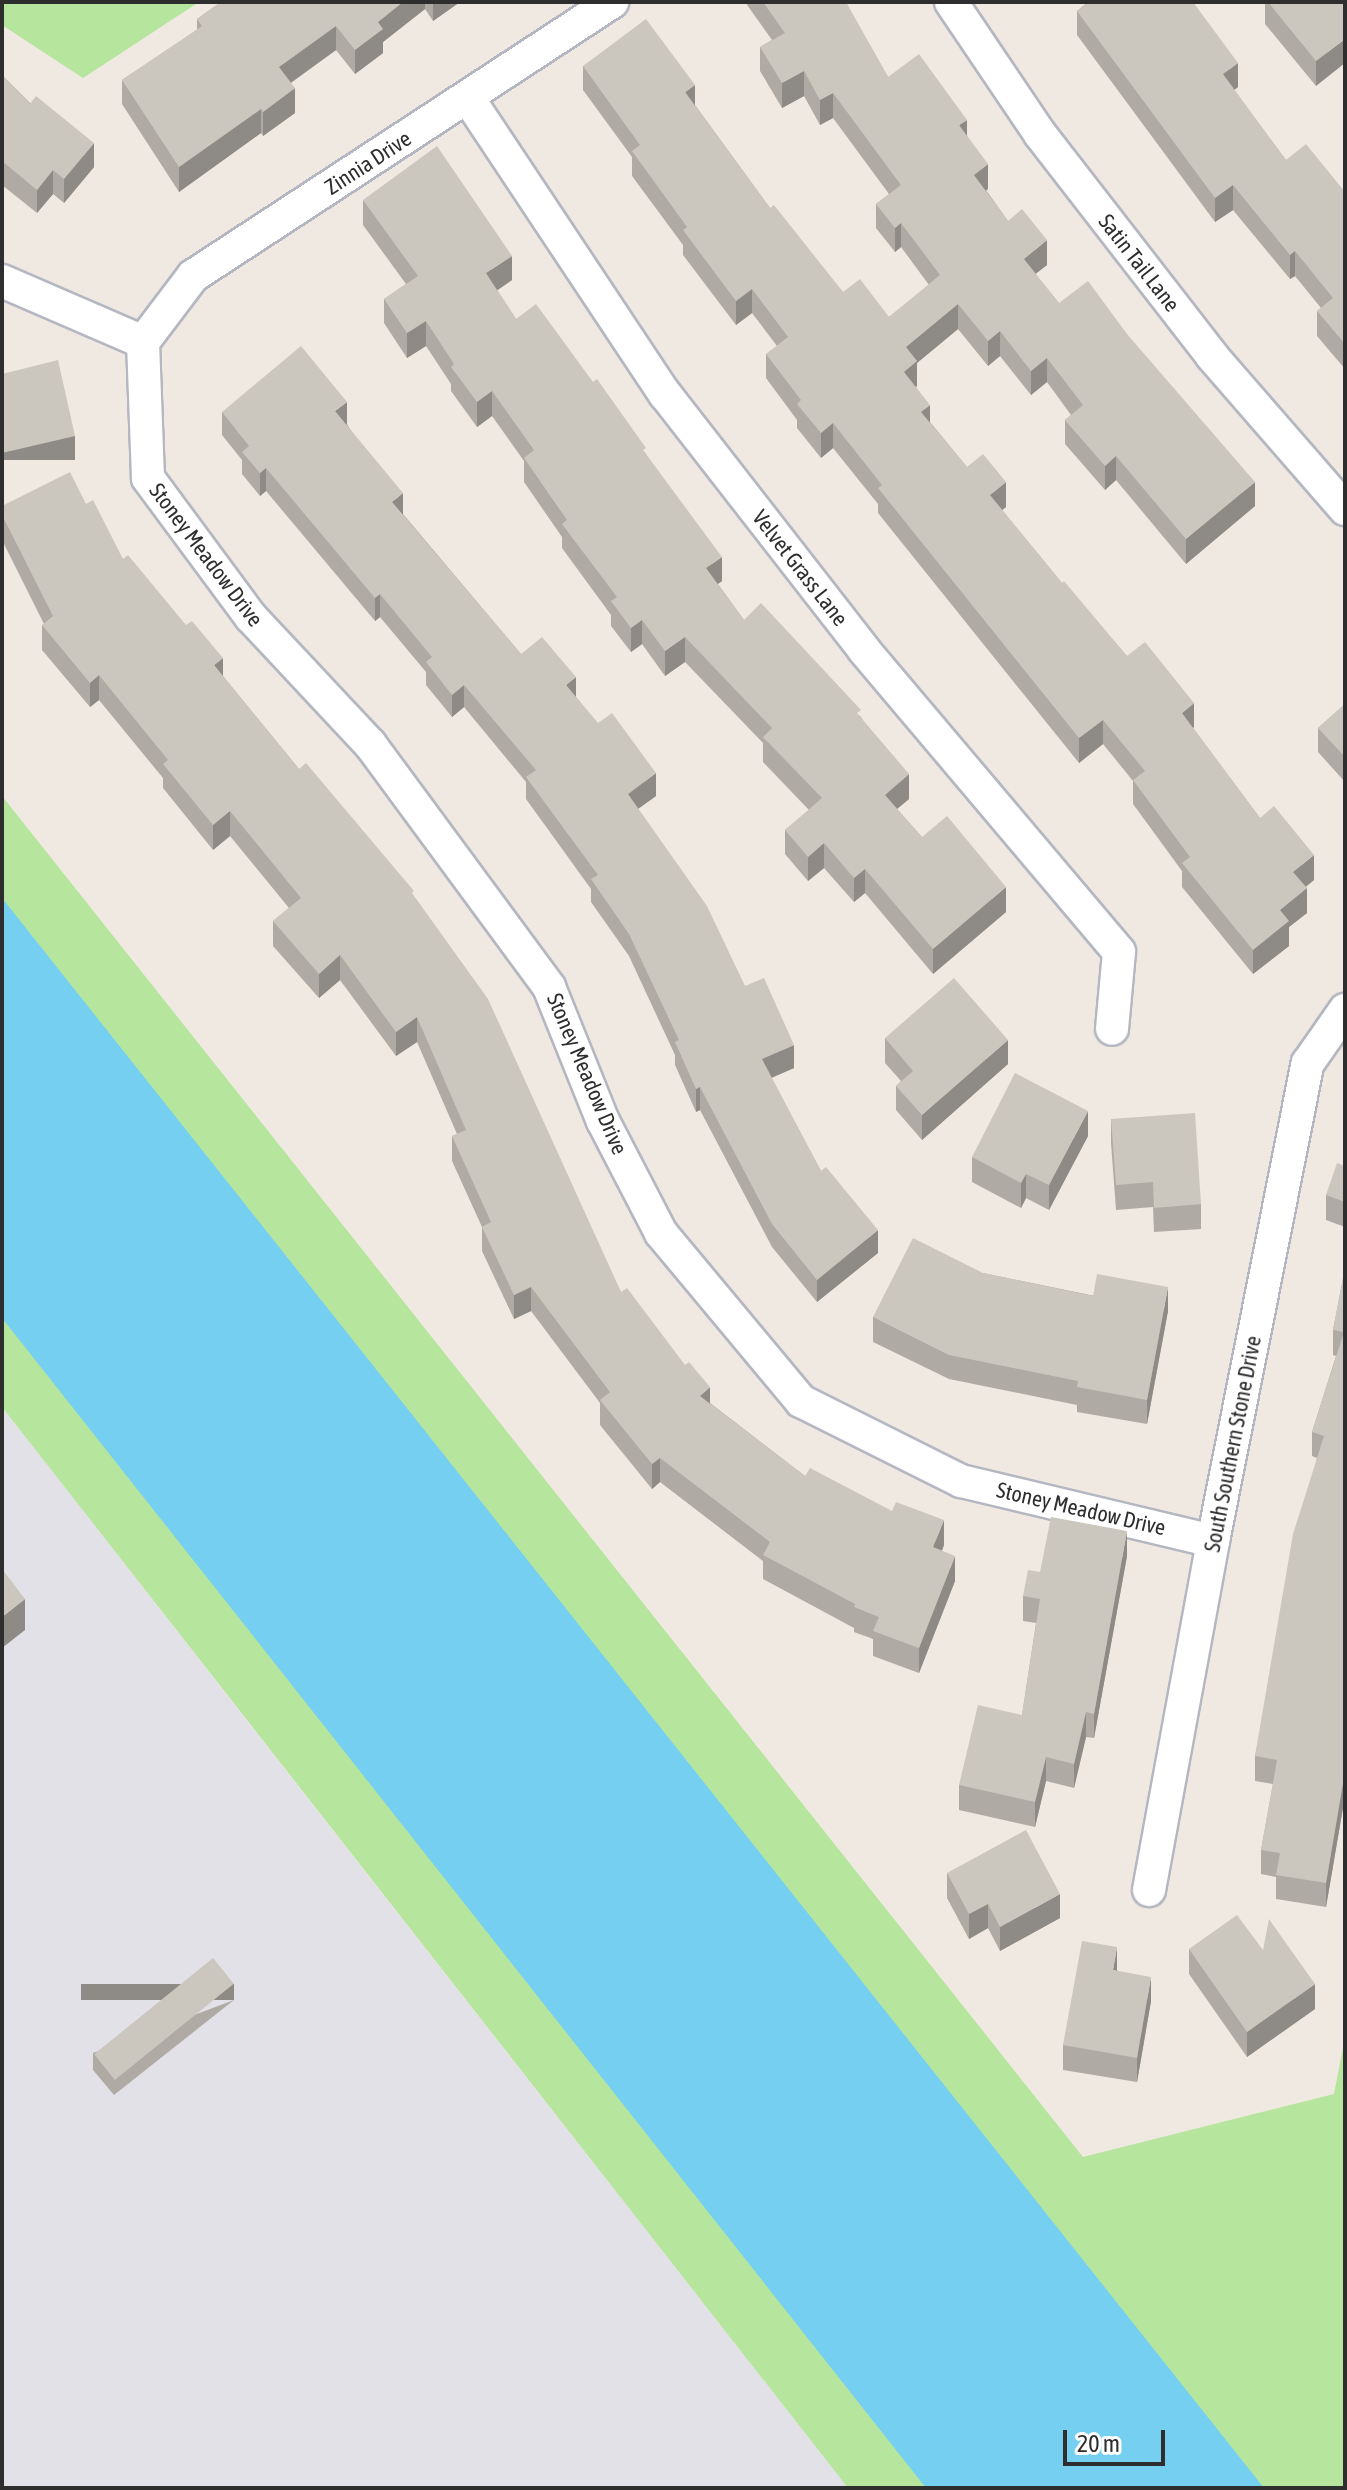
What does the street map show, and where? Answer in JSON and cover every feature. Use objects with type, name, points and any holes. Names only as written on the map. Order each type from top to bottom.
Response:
[{"type":"street","name":"Zinnia Drive","points":[[143,342],[193,276],[612,2]]},
{"type":"street","name":"Satin Tail Lane","points":[[951,2],[1040,134],[1212,356],[1345,509]]},
{"type":"street","name":"Velvet Grass Lane","points":[[468,98],[665,394],[864,650],[1119,952],[1112,1029]]},
{"type":"street","points":[[2,281],[143,342]]},
{"type":"street","name":"Stoney Meadow Drive","points":[[143,342],[148,478],[251,617],[370,744],[549,987],[603,1121],[661,1233],[801,1401],[961,1481],[1213,1541]]},
{"type":"street","name":"South Southern Stone Drive","points":[[1149,1890],[1213,1541],[1308,1063],[1345,1010]]},
{"type":"shaded area","points":[[2,1407],[290,1776],[848,2488],[2,2488]]},
{"type":"green space","points":[[2,2],[199,2],[83,78],[2,25]]},
{"type":"green space","points":[[2,796],[1083,2157],[1334,2094],[1345,2038],[1345,2488],[848,2488],[2,1407]]},
{"type":"water","points":[[2,898],[1264,2488],[926,2488],[2,1318]]},
{"type":"building","points":[[221,2],[403,2],[378,22],[383,29],[355,50],[336,26],[279,67],[295,88],[179,167],[122,80],[202,26],[197,19]]},
{"type":"building","points":[[763,2],[846,2],[888,77],[919,54],[967,120],[959,125],[988,164],[974,175],[1008,221],[1022,209],[1047,240],[1024,259],[1059,303],[1088,281],[1127,334],[1255,482],[1186,539],[1116,456],[1105,466],[1065,420],[1083,405],[1047,358],[1031,371],[1000,331],[988,341],[958,304],[906,347],[917,361],[904,372],[930,405],[921,412],[967,467],[983,454],[1006,482],[990,495],[1062,583],[1064,581],[1127,656],[1145,642],[1194,703],[1182,713],[1260,818],[1274,806],[1314,855],[1293,872],[1307,888],[1280,910],[1289,921],[1253,950],[1182,863],[1190,857],[1133,780],[1145,771],[1103,720],[1079,738],[878,488],[882,485],[833,423],[821,433],[797,404],[801,400],[766,354],[788,337],[752,289],[736,301],[683,230],[687,227],[632,151],[640,145],[583,66],[646,19],[695,85],[685,92],[770,208],[774,205],[843,292],[860,279],[889,317],[940,275],[901,223],[895,228],[876,204],[901,185],[833,93],[820,100],[804,71],[782,83],[760,47],[785,33]]},
{"type":"building","points":[[1089,2],[1193,2],[1238,63],[1223,74],[1286,160],[1306,144],[1345,192],[1345,344],[1317,311],[1333,298],[1295,251],[1290,255],[1233,185],[1215,198],[1077,11]]},
{"type":"building","points":[[1268,2],[1345,2],[1345,39],[1316,61]]},
{"type":"building","points":[[2,75],[30,104],[36,96],[94,143],[64,179],[53,170],[37,190],[2,161]]},
{"type":"building","points":[[437,146],[512,256],[486,273],[516,319],[536,304],[593,382],[597,379],[646,448],[643,450],[722,557],[706,568],[744,620],[761,603],[861,710],[857,713],[909,774],[885,795],[922,837],[947,816],[1006,887],[933,949],[865,869],[854,878],[824,843],[808,857],[785,830],[822,798],[763,737],[772,728],[685,637],[665,651],[642,620],[631,628],[611,601],[617,597],[562,524],[567,520],[524,458],[534,450],[492,391],[477,402],[451,367],[454,364],[426,321],[407,333],[384,299],[418,276],[363,200]]},
{"type":"building","points":[[301,346],[347,402],[335,411],[403,493],[392,502],[521,654],[542,637],[576,677],[566,685],[598,723],[612,713],[656,773],[628,794],[707,906],[745,986],[764,978],[794,1045],[762,1059],[821,1171],[826,1167],[878,1230],[817,1280],[772,1224],[700,1087],[696,1089],[675,1042],[679,1040],[629,934],[591,879],[598,875],[526,777],[536,770],[464,685],[452,695],[426,662],[432,657],[380,594],[375,598],[266,468],[260,473],[242,452],[249,446],[222,412]]},
{"type":"building","points":[[58,360],[75,436],[2,453],[2,374]]},
{"type":"building","points":[[70,472],[86,504],[93,500],[123,559],[128,555],[186,625],[192,621],[223,658],[214,665],[299,769],[306,763],[414,891],[412,893],[488,999],[621,1292],[627,1288],[685,1365],[689,1362],[710,1387],[700,1396],[805,1476],[810,1468],[892,1511],[896,1502],[944,1520],[933,1547],[955,1556],[919,1648],[873,1631],[879,1617],[854,1607],[855,1604],[763,1555],[770,1542],[660,1458],[652,1464],[600,1400],[610,1392],[531,1287],[514,1295],[482,1227],[491,1222],[452,1136],[466,1130],[417,1017],[396,1032],[340,955],[319,974],[273,921],[301,898],[230,811],[213,825],[163,764],[168,760],[99,675],[90,683],[42,625],[53,616],[2,515],[2,506]]},
{"type":"building","points":[[1345,704],[1345,757],[1318,728]]},
{"type":"building","points":[[954,978],[1008,1040],[922,1115],[896,1086],[913,1071],[885,1038]]},
{"type":"building","points":[[1015,1073],[1088,1111],[1049,1185],[1026,1174],[1021,1183],[972,1157]]},
{"type":"building","points":[[1195,1113],[1201,1204],[1154,1208],[1153,1182],[1116,1185],[1111,1119]]},
{"type":"building","points":[[1337,1163],[1345,1166],[1345,1202],[1326,1195]]},
{"type":"building","points":[[913,1238],[983,1273],[1093,1296],[1097,1274],[1168,1287],[1147,1400],[1077,1387],[1078,1381],[949,1355],[873,1317]]},
{"type":"building","points":[[1345,1268],[1345,1771],[1326,1883],[1276,1875],[1280,1853],[1261,1850],[1277,1760],[1255,1756],[1293,1534],[1324,1436],[1312,1432],[1344,1332],[1333,1330]]},
{"type":"building","points":[[1051,1517],[1127,1531],[1094,1714],[1086,1712],[1074,1764],[1046,1757],[1035,1802],[959,1785],[978,1705],[1022,1715],[1040,1599],[1023,1596],[1028,1570],[1040,1572]]},
{"type":"building","points":[[2,1569],[25,1599],[2,1617]]},
{"type":"building","points":[[1026,1830],[1060,1894],[1000,1927],[988,1904],[969,1914],[947,1873]]},
{"type":"building","points":[[1237,1915],[1263,1950],[1269,1919],[1315,1984],[1247,2032],[1189,1949]]},
{"type":"building","points":[[1082,1941],[1117,1947],[1113,1970],[1151,1977],[1137,2058],[1063,2045]]},
{"type":"building","points":[[213,1958],[234,1984],[115,2080],[94,2054]]}]
